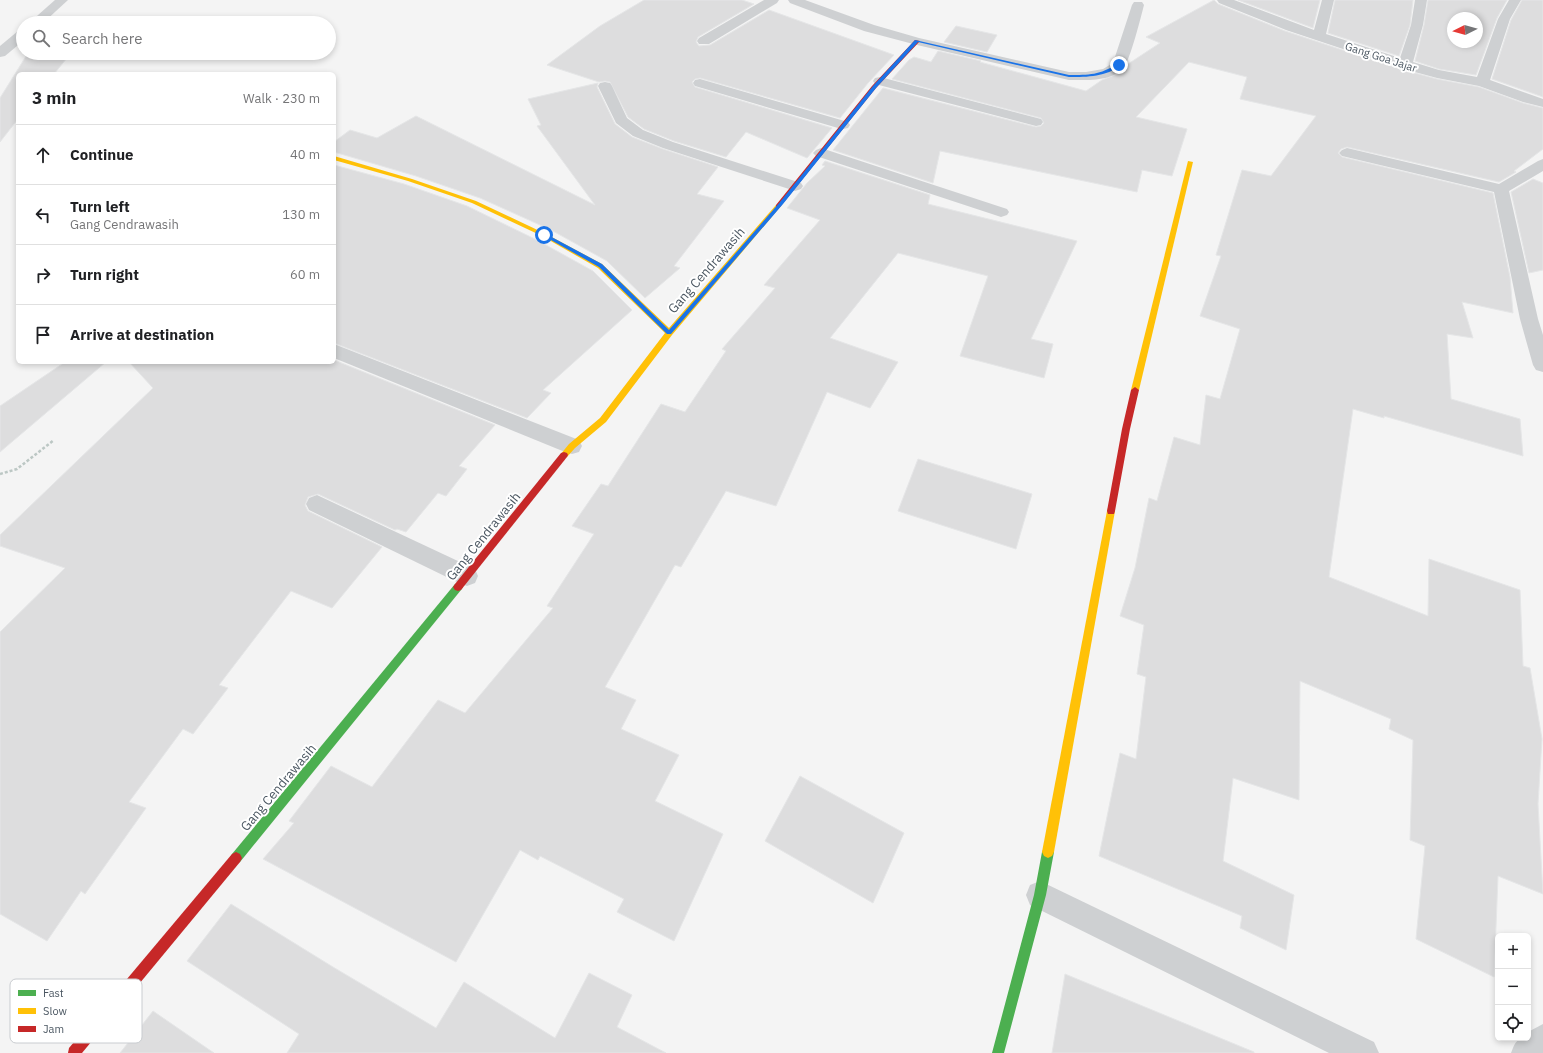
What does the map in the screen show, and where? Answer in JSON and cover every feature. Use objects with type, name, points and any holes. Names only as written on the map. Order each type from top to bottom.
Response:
[{"type":"street","points":[[43,16],[62,0]]},
{"type":"street","points":[[704,41],[773,0]]},
{"type":"street","points":[[794,0],[869,28],[917,41],[1069,76],[1086,76],[1106,73],[1119,65],[1138,5]]},
{"type":"street","name":"Gang Goa Jajar","points":[[1223,0],[1291,27],[1405,65],[1437,74],[1482,82],[1543,103]]},
{"type":"street","points":[[1318,36],[1328,0]]},
{"type":"street","points":[[1405,65],[1417,24],[1421,0]]},
{"type":"street","points":[[1482,82],[1504,19],[1515,0]]},
{"type":"street","points":[[0,52],[16,39]]},
{"type":"street","name":"Gang Cendrawasih","points":[[135,979],[364,703],[572,446],[603,420],[669,333],[795,186],[880,81],[917,41]]},
{"type":"street","points":[[880,81],[1036,122]]},
{"type":"street","points":[[700,83],[844,125]]},
{"type":"street","points":[[605,86],[621,120],[638,133],[668,145],[795,186]]},
{"type":"street","points":[[821,153],[1001,212]]},
{"type":"street","points":[[1347,153],[1501,189],[1543,164]]},
{"type":"street","points":[[336,159],[410,180],[474,202],[544,235],[600,266],[669,333]]},
{"type":"street","points":[[998,1053],[1040,895],[1126,429],[1190,162]]},
{"type":"street","points":[[1501,189],[1529,319],[1543,365]]},
{"type":"street","points":[[336,352],[572,446]]},
{"type":"street","points":[[317,504],[467,576]]},
{"type":"street","points":[[1040,895],[1363,1053]]},
{"type":"street","points":[[1527,1053],[1543,1040]]},
{"type":"street","name":"Gang Cendrawasih","points":[[74,1053],[82,1043]]},
{"type":"path","points":[[0,474],[17,469],[54,440]]},
{"type":"building","points":[[644,0],[742,0],[754,4],[698,37],[696,42],[699,46],[710,45],[769,10],[894,55],[868,83],[840,118],[700,78],[695,79],[692,82],[695,87],[832,128],[807,158],[746,132],[726,157],[674,141],[644,129],[628,117],[610,82],[599,82],[547,65],[600,26]]},
{"type":"building","points":[[1214,0],[1218,4],[1285,31],[1400,69],[1437,79],[1479,87],[1523,103],[1543,108],[1543,149],[1514,171],[1516,172],[1499,182],[1347,147],[1341,149],[1338,153],[1342,157],[1493,193],[1510,277],[1513,313],[1462,302],[1473,338],[1447,334],[1451,399],[1520,419],[1523,456],[1384,416],[1384,418],[1353,409],[1329,577],[1428,616],[1429,559],[1520,590],[1523,666],[1530,668],[1542,739],[1538,804],[1543,894],[1498,876],[1494,977],[1416,939],[1425,846],[1410,840],[1413,740],[1389,729],[1391,719],[1300,681],[1299,800],[1233,778],[1223,861],[1294,895],[1286,950],[1240,928],[1242,916],[1099,856],[1120,753],[1136,759],[1146,677],[1137,674],[1144,625],[1120,616],[1135,568],[1149,498],[1157,501],[1174,437],[1200,445],[1206,395],[1220,399],[1240,329],[1200,316],[1221,256],[1216,255],[1242,170],[1271,176],[1316,116],[1240,99],[1247,77],[1189,62],[1136,117],[1187,129],[1172,176],[1142,170],[1137,192],[940,151],[933,183],[833,150],[883,88],[1036,127],[1041,126],[1044,123],[1041,118],[892,79],[909,60],[914,57],[931,62],[938,51],[981,61],[980,62],[1086,91],[1102,80],[1120,73],[1128,64],[1160,43],[1146,37]]},
{"type":"building","points":[[1238,0],[1320,0],[1313,28]]},
{"type":"building","points":[[1335,0],[1413,0],[1410,25],[1399,56],[1328,33]]},
{"type":"building","points":[[1428,0],[1507,0],[1497,18],[1476,75],[1439,69],[1415,61],[1424,25]]},
{"type":"building","points":[[1522,0],[1543,0],[1543,97],[1492,79],[1511,20]]},
{"type":"building","points":[[956,26],[997,35],[987,52],[944,42]]},
{"type":"building","points":[[24,60],[65,60],[56,72],[16,72]]},
{"type":"building","points":[[16,72],[16,122],[0,142],[0,98]]},
{"type":"building","points":[[598,83],[597,87],[615,124],[632,137],[718,167],[697,194],[724,201],[674,266],[680,268],[645,298],[607,261],[551,230],[480,198],[416,176],[336,153],[336,140],[350,130],[377,138],[416,116],[595,205],[537,126],[541,125],[528,99]]},
{"type":"building","points":[[825,161],[930,195],[928,204],[1077,241],[1031,339],[1053,344],[1044,378],[960,356],[988,276],[898,253],[830,338],[898,362],[870,408],[827,392],[776,506],[726,491],[681,567],[675,565],[605,687],[636,700],[621,729],[679,755],[655,801],[723,834],[674,941],[617,912],[624,899],[540,856],[538,860],[520,850],[456,962],[263,859],[294,823],[289,821],[331,766],[372,787],[438,700],[465,713],[553,608],[547,606],[594,534],[572,526],[601,484],[608,486],[661,404],[685,412],[726,351],[722,349],[775,288],[764,285],[820,220],[787,208],[807,183],[825,166],[822,165]]},
{"type":"building","points":[[336,166],[404,184],[467,206],[537,240],[593,271],[632,310],[543,390],[551,393],[527,418],[336,344]]},
{"type":"building","points":[[1533,179],[1543,183],[1543,270],[1529,273],[1511,192]]},
{"type":"building","points":[[336,361],[495,425],[459,466],[467,469],[446,496],[438,493],[406,532],[397,529],[395,530],[318,494],[308,497],[305,505],[308,511],[382,547],[332,608],[291,591],[219,685],[228,688],[193,734],[183,729],[129,802],[146,808],[85,894],[81,891],[47,941],[0,914],[0,632],[65,568],[0,546],[0,535],[153,388],[131,364],[336,364]]},
{"type":"building","points":[[62,364],[104,364],[0,452],[0,406]]},
{"type":"building","points":[[918,459],[1032,494],[1016,549],[898,511]]},
{"type":"building","points":[[800,776],[904,833],[873,903],[765,841]]},
{"type":"building","points":[[231,904],[436,1028],[464,982],[555,1038],[589,973],[632,995],[617,1027],[666,1053],[287,1053],[299,1034],[187,961]]},
{"type":"building","points":[[1065,974],[1254,1052],[1254,1053],[1052,1053]]},
{"type":"building","points":[[153,1011],[214,1053],[120,1053],[128,1043],[142,1043],[142,1025]]},
{"type":"traffic: fast","points":[[236,858],[458,587]]},
{"type":"traffic: fast","points":[[998,1053],[1040,895],[1048,852]]},
{"type":"traffic: slow","points":[[336,159],[410,180],[474,202],[544,235],[600,266],[669,333]]},
{"type":"traffic: slow","points":[[1135,390],[1190,162]]},
{"type":"traffic: slow","points":[[564,455],[572,446],[603,420],[669,333],[778,206]]},
{"type":"traffic: slow","points":[[1048,852],[1111,511]]},
{"type":"traffic: jam","points":[[778,206],[874,87],[917,41]]},
{"type":"traffic: jam","points":[[1111,511],[1126,429],[1135,390]]},
{"type":"traffic: jam","points":[[458,587],[564,455]]},
{"type":"traffic: jam","points":[[135,979],[236,858]]},
{"type":"traffic: jam","points":[[74,1053],[82,1043]]},
{"type":"route","points":[[544,235],[600,266],[669,333],[781,203],[874,87],[917,41],[1069,76],[1086,76],[1106,73],[1119,65]]}]
